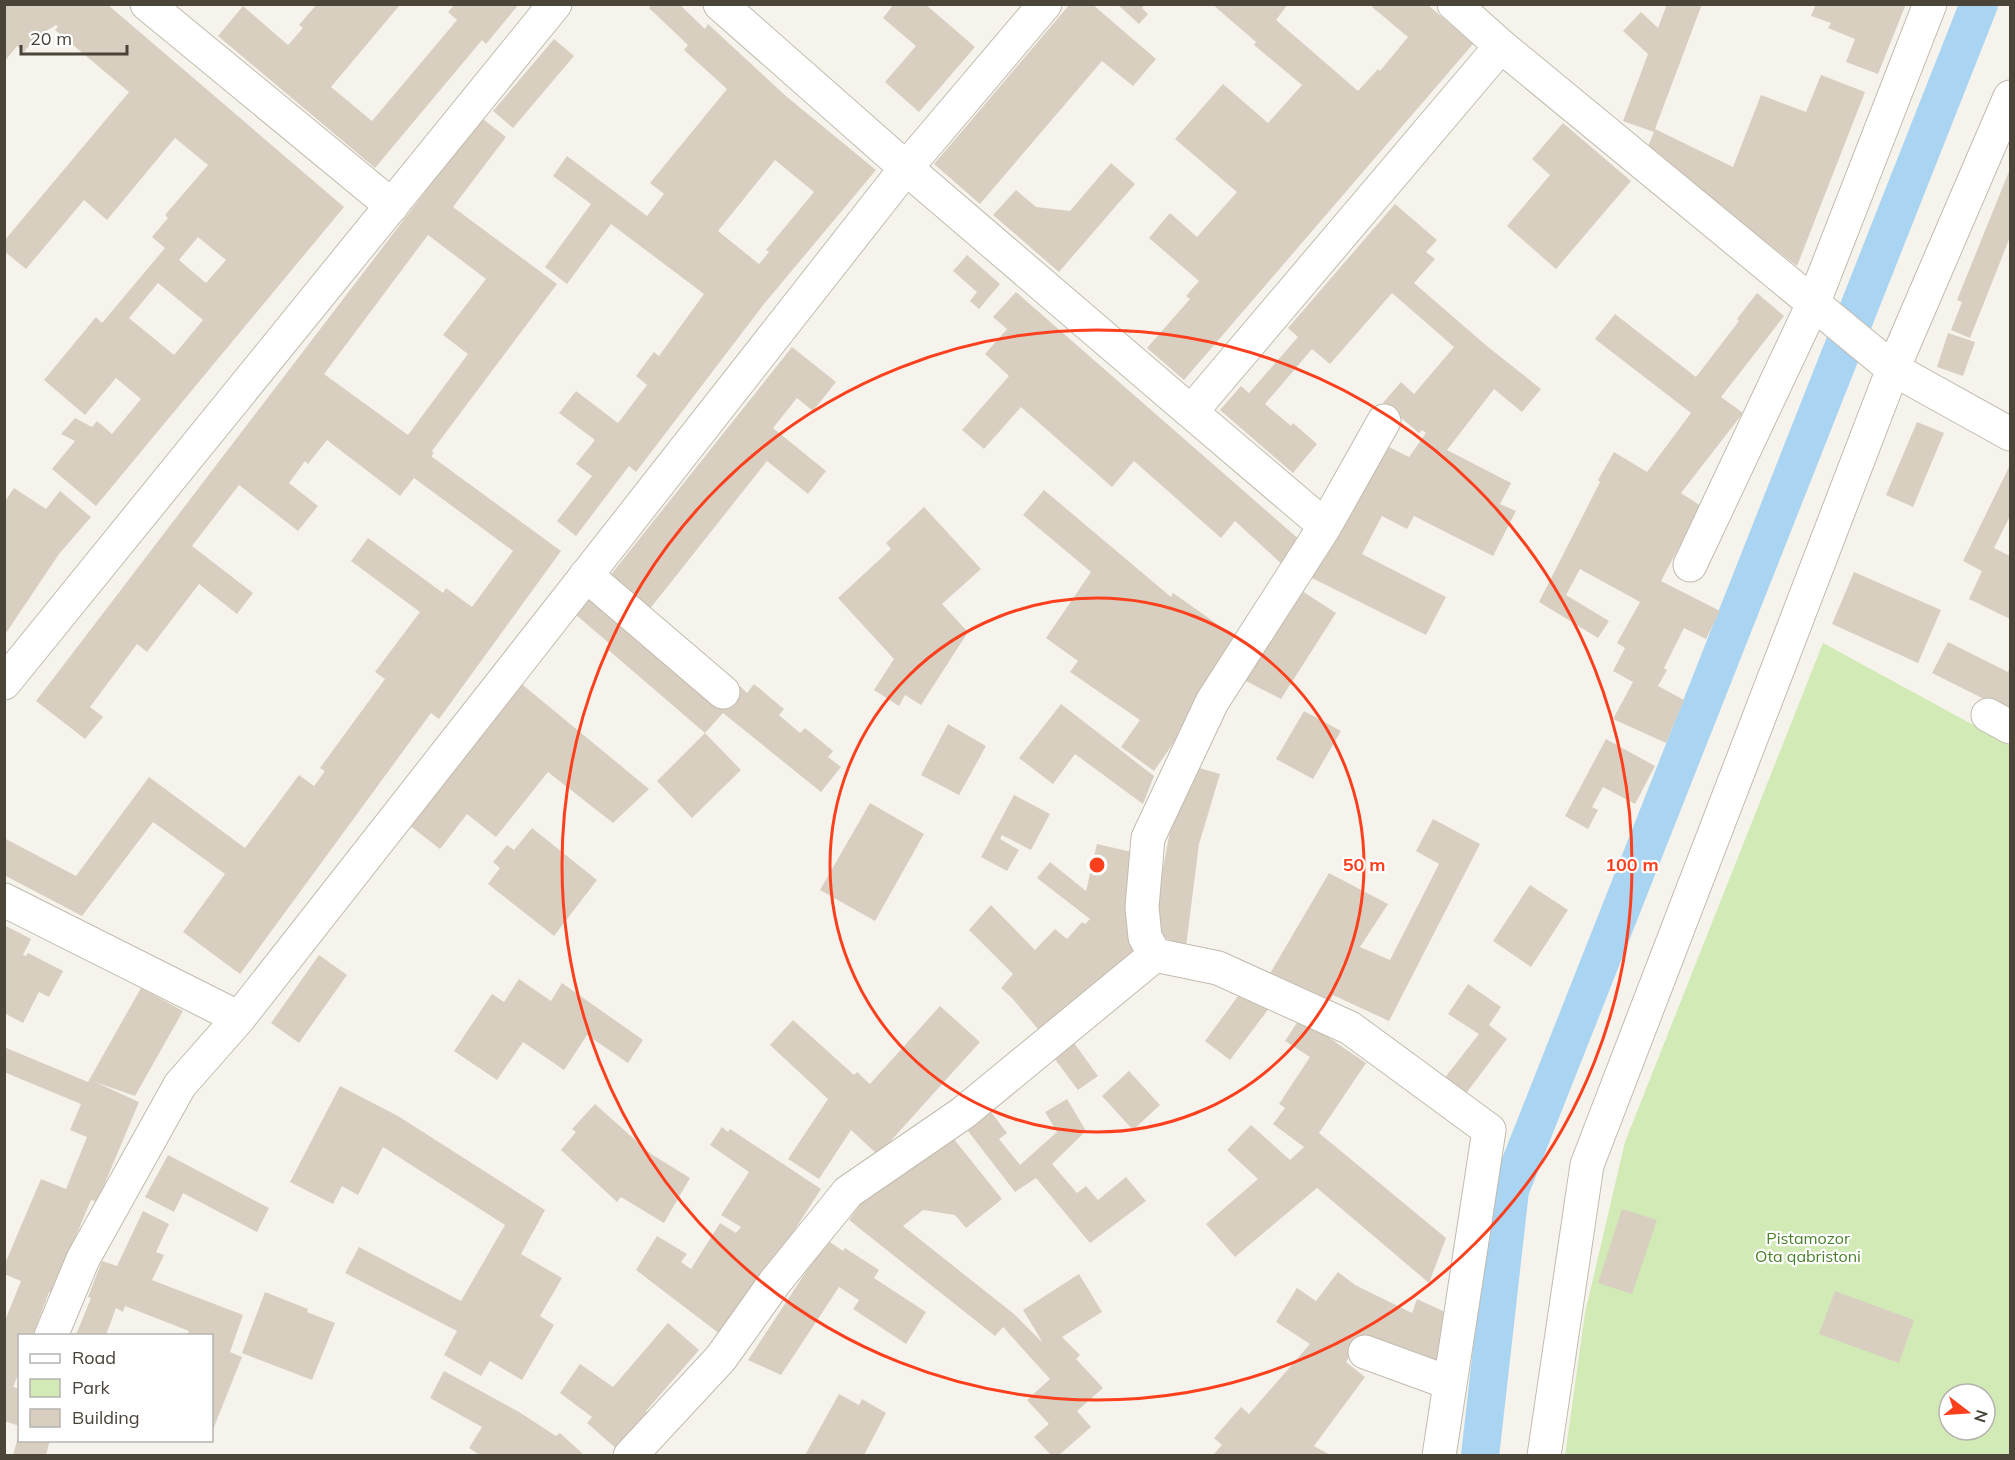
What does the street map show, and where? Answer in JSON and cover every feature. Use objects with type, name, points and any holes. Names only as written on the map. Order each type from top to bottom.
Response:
[{"type":"street","points":[[147,4],[392,206]]},
{"type":"street","points":[[4,683],[555,4]]},
{"type":"street","points":[[720,4],[906,168],[1324,526]]},
{"type":"street","points":[[51,1334],[83,1259],[180,1085],[238,1018],[906,168],[1045,4]]},
{"type":"street","points":[[1690,565],[1813,304],[1930,4]]},
{"type":"street","points":[[1471,11],[1501,46],[1893,369],[2010,434]]},
{"type":"street","points":[[1191,412],[1501,46]]},
{"type":"street","points":[[1544,1455],[1587,1165],[1893,369],[1999,148],[2010,97]]},
{"type":"street","points":[[1155,956],[1145,938],[1142,907],[1148,838],[1212,702],[1324,526],[1384,421]]},
{"type":"street","points":[[586,575],[723,692]]},
{"type":"street","points":[[4,900],[238,1018]]},
{"type":"street","points":[[1155,956],[1218,968],[1350,1028],[1489,1130],[1439,1455]]},
{"type":"street","points":[[630,1455],[721,1358],[775,1282],[848,1192],[963,1113],[1155,956]]},
{"type":"street","points":[[1365,1352],[1450,1383]]},
{"type":"green space","name":"Pistamozor Ota qabristoni","points":[[1823,643],[2010,745],[2010,1455],[1565,1456],[1585,1313],[1625,1142]]},
{"type":"building","points":[[4,4],[107,4],[344,207],[96,506],[52,469],[75,441],[61,434],[75,418],[92,427],[97,421],[112,434],[141,399],[116,378],[85,415],[44,380],[96,317],[102,323],[165,248],[152,237],[168,218],[165,215],[208,165],[175,138],[107,220],[84,200],[26,269],[4,251],[4,241],[129,92],[55,30],[58,27],[56,25],[36,37],[24,52],[17,46],[4,62]],"holes":[[[198,237],[226,260],[206,283],[179,260]],[[158,283],[203,320],[174,355],[129,318]]]},
{"type":"building","points":[[317,4],[397,4],[399,6],[331,87],[372,121],[457,20],[448,12],[455,4],[519,4],[486,44],[482,40],[375,168],[218,36],[243,6],[288,45],[303,28],[299,25]]},
{"type":"building","points":[[652,4],[679,4],[705,29],[708,24],[787,97],[876,170],[764,304],[636,472],[629,466],[576,536],[557,521],[592,476],[576,464],[595,440],[559,413],[576,391],[618,423],[647,385],[636,376],[654,352],[659,356],[704,294],[611,224],[567,284],[545,267],[591,204],[553,176],[567,156],[647,216],[664,194],[650,183],[727,89],[684,50],[688,45],[649,8]],"holes":[[[775,160],[814,192],[766,250],[769,252],[759,264],[718,231]]]},
{"type":"building","points":[[894,4],[925,4],[975,47],[919,112],[885,82],[916,46],[883,18]]},
{"type":"building","points":[[1070,4],[1092,4],[1156,59],[1133,86],[1102,61],[980,204],[934,164]]},
{"type":"building","points":[[1117,4],[1145,4],[1142,8],[1148,14],[1139,24]]},
{"type":"building","points":[[1212,4],[1288,4],[1276,20],[1358,91],[1378,69],[1380,71],[1408,37],[1372,7],[1374,4],[1427,4],[1473,44],[1184,380],[1147,348],[1190,299],[1186,296],[1199,281],[1149,238],[1170,213],[1197,237],[1237,192],[1175,139],[1223,84],[1268,123],[1302,85],[1254,45],[1256,42]]},
{"type":"building","points":[[1667,4],[1702,4],[1655,129],[1733,167],[1761,95],[1806,112],[1821,75],[1865,92],[1797,266],[1646,151],[1654,132],[1623,121],[1648,54],[1623,31],[1641,12],[1658,28]]},
{"type":"building","points":[[1816,4],[1906,4],[1878,74],[1846,62],[1855,39],[1828,28],[1831,23],[1811,16]]},
{"type":"building","points":[[554,39],[574,56],[513,128],[493,111]]},
{"type":"building","points":[[479,116],[506,137],[453,207],[557,284],[432,451],[434,453],[431,456],[561,551],[439,719],[431,713],[240,974],[183,932],[225,874],[153,822],[82,916],[4,875],[4,838],[76,876],[149,777],[245,848],[299,775],[314,786],[325,771],[320,768],[385,679],[375,672],[420,612],[351,561],[368,538],[443,593],[446,588],[472,607],[513,551],[414,478],[400,496],[327,440],[308,464],[305,461],[289,483],[318,506],[298,531],[239,485],[192,546],[253,593],[237,614],[199,584],[147,652],[137,644],[90,707],[103,717],[85,739],[36,701],[428,188],[425,186]],"holes":[[[428,235],[486,279],[443,335],[468,354],[408,435],[324,374]]]},
{"type":"building","points":[[1563,123],[1631,181],[1556,269],[1507,226],[1550,175],[1532,159]]},
{"type":"building","points":[[1111,163],[1135,184],[1059,272],[993,215],[1016,190],[1036,207],[1070,211]]},
{"type":"building","points":[[2010,169],[2010,237],[1970,338],[1951,330],[1962,302],[1957,300]]},
{"type":"building","points":[[1395,204],[1437,240],[1426,252],[1435,259],[1414,283],[1541,389],[1522,412],[1494,389],[1447,450],[1511,483],[1500,504],[1516,511],[1493,556],[1414,516],[1407,529],[1382,516],[1362,554],[1446,597],[1426,635],[1312,578],[1381,443],[1409,457],[1426,433],[1422,430],[1419,433],[1383,403],[1401,382],[1414,394],[1454,347],[1392,293],[1330,364],[1312,349],[1265,404],[1291,426],[1293,423],[1317,444],[1293,473],[1220,410],[1241,386],[1249,393],[1298,337],[1288,328]]},
{"type":"building","points":[[967,255],[1000,284],[979,309],[970,301],[977,292],[953,271]]},
{"type":"building","points":[[1016,292],[1301,541],[1285,567],[1235,521],[1221,538],[1134,461],[1112,487],[1021,407],[984,449],[962,430],[1009,376],[985,354],[1007,329],[993,317]]},
{"type":"building","points":[[1757,293],[1784,316],[1721,397],[1743,413],[1681,493],[1701,506],[1661,581],[1720,611],[1706,639],[1684,628],[1664,668],[1667,670],[1658,686],[1684,700],[1666,743],[1613,719],[1633,682],[1613,671],[1625,648],[1617,643],[1640,602],[1580,569],[1566,595],[1609,621],[1598,638],[1539,602],[1614,452],[1647,472],[1691,413],[1595,339],[1615,314],[1696,377],[1739,321],[1737,319]]},
{"type":"building","points":[[1948,333],[1975,342],[1963,376],[1937,367]]},
{"type":"building","points":[[792,347],[836,382],[813,411],[797,398],[773,428],[826,471],[808,494],[767,461],[649,610],[609,577]]},
{"type":"building","points":[[1917,422],[1944,433],[1913,507],[1886,495]]},
{"type":"building","points":[[2010,465],[2010,516],[1994,548],[2010,556],[2010,619],[1969,599],[1982,571],[1963,561]]},
{"type":"building","points":[[14,488],[46,509],[60,491],[91,517],[59,554],[4,636],[4,503]]},
{"type":"building","points":[[1044,490],[1171,597],[1173,593],[1237,638],[1204,699],[1154,771],[1121,747],[1140,720],[1070,672],[1078,661],[1046,638],[1091,572],[1023,515]]},
{"type":"building","points":[[924,507],[981,569],[942,604],[968,632],[921,705],[905,695],[899,706],[874,690],[894,659],[838,598],[891,549],[886,543]]},
{"type":"building","points":[[1854,572],[1941,610],[1918,663],[1832,624]]},
{"type":"building","points":[[1302,591],[1336,613],[1281,699],[1244,680]]},
{"type":"building","points":[[590,596],[722,709],[740,686],[747,693],[754,684],[784,709],[779,715],[800,733],[805,728],[833,751],[828,757],[841,767],[821,792],[723,713],[705,733],[606,648],[610,644],[575,614]]},
{"type":"building","points":[[1948,642],[2008,672],[2010,667],[2010,712],[1932,673]]},
{"type":"building","points":[[518,681],[649,789],[613,823],[548,772],[496,837],[467,814],[440,849],[409,825]]},
{"type":"building","points":[[1061,704],[1154,776],[1143,804],[1075,754],[1053,784],[1019,758]]},
{"type":"building","points":[[1304,711],[1341,731],[1313,779],[1276,759]]},
{"type":"building","points":[[948,724],[986,746],[959,795],[921,775]]},
{"type":"building","points":[[705,733],[741,770],[692,818],[657,781]]},
{"type":"building","points":[[1606,739],[1655,766],[1635,804],[1603,787],[1592,807],[1598,810],[1588,829],[1565,816]]},
{"type":"building","points":[[1189,765],[1220,774],[1199,844],[1186,946],[1151,933],[1169,836]]},
{"type":"building","points":[[1014,795],[1050,814],[1031,850],[1002,835],[1000,839],[1019,850],[1007,871],[981,857]]},
{"type":"building","points":[[870,803],[924,834],[875,921],[820,890]]},
{"type":"building","points":[[1433,819],[1480,844],[1389,1021],[1333,995],[1327,1008],[1268,977],[1329,873],[1388,904],[1360,947],[1390,960],[1439,864],[1416,851]]},
{"type":"building","points":[[532,828],[597,880],[554,936],[488,884],[500,868],[493,862],[507,845],[514,850]]},
{"type":"building","points":[[1097,844],[1132,852],[1135,956],[1042,1034],[1001,988],[1013,974],[969,930],[991,905],[1035,950],[1055,929],[1067,939],[1082,922],[1085,924],[1090,919],[1037,878],[1050,862],[1086,891]]},
{"type":"building","points":[[1530,885],[1568,910],[1531,967],[1493,941]]},
{"type":"building","points":[[4,925],[31,939],[23,955],[26,956],[28,953],[63,971],[49,997],[39,992],[23,1023],[4,1013]]},
{"type":"building","points":[[319,955],[347,975],[299,1043],[271,1023]]},
{"type":"building","points":[[519,979],[551,1001],[562,983],[643,1040],[628,1063],[587,1035],[564,1070],[523,1042],[497,1080],[454,1051],[492,994],[504,1002]]},
{"type":"building","points":[[1468,984],[1501,1007],[1489,1025],[1507,1039],[1461,1100],[1440,1084],[1479,1034],[1448,1014]]},
{"type":"building","points":[[141,988],[183,1011],[135,1096],[95,1082],[139,1102],[97,1202],[91,1200],[52,1293],[49,1292],[33,1334],[18,1334],[18,1375],[13,1387],[18,1388],[18,1425],[4,1421],[4,1323],[21,1281],[4,1274],[4,1266],[41,1179],[66,1189],[87,1137],[70,1130],[81,1104],[4,1072],[4,1047],[88,1082]]},
{"type":"building","points":[[1244,988],[1270,1007],[1230,1060],[1205,1041]]},
{"type":"building","points":[[940,1006],[980,1042],[878,1155],[851,1130],[819,1179],[788,1159],[828,1099],[770,1045],[793,1020],[854,1075],[857,1072],[870,1084]]},
{"type":"building","points":[[1300,1018],[1366,1063],[1319,1133],[1446,1238],[1429,1283],[1317,1188],[1235,1257],[1206,1224],[1258,1179],[1227,1150],[1251,1125],[1290,1160],[1304,1147],[1273,1124],[1285,1108],[1279,1104],[1310,1057],[1285,1041]]},
{"type":"building","points":[[1074,1043],[1098,1076],[1078,1090],[1054,1058]]},
{"type":"building","points":[[1129,1071],[1160,1105],[1133,1130],[1102,1096]]},
{"type":"building","points":[[340,1086],[398,1116],[545,1210],[521,1254],[562,1278],[540,1316],[554,1325],[522,1380],[490,1361],[481,1376],[444,1355],[457,1331],[345,1273],[359,1247],[461,1301],[505,1225],[383,1147],[358,1195],[342,1186],[333,1204],[290,1182]]},
{"type":"building","points":[[1067,1099],[1086,1131],[1052,1164],[1077,1193],[1086,1186],[1098,1200],[1126,1177],[1146,1201],[1090,1243],[1036,1178],[1015,1192],[968,1131],[991,1112],[1007,1133],[999,1139],[1020,1165],[1057,1132],[1045,1112]]},
{"type":"building","points":[[595,1104],[651,1154],[690,1178],[664,1223],[621,1197],[617,1202],[561,1150],[576,1132],[572,1129]]},
{"type":"building","points":[[722,1127],[728,1132],[730,1129],[821,1189],[725,1338],[636,1270],[657,1236],[687,1254],[681,1262],[691,1269],[720,1223],[736,1233],[741,1227],[721,1215],[749,1172],[710,1145]]},
{"type":"building","points":[[949,1133],[1002,1199],[966,1228],[955,1215],[923,1210],[903,1226],[1014,1314],[1043,1343],[1023,1310],[1079,1274],[1102,1312],[1062,1337],[1080,1355],[1076,1359],[1103,1388],[1077,1411],[1091,1427],[1059,1455],[1051,1455],[1034,1437],[1049,1424],[1027,1400],[1050,1379],[1003,1327],[995,1336],[849,1220],[870,1190]]},
{"type":"building","points":[[168,1155],[269,1208],[257,1232],[183,1193],[174,1212],[145,1197]]},
{"type":"building","points":[[1622,1209],[1657,1220],[1632,1294],[1598,1283]]},
{"type":"building","points":[[143,1211],[169,1224],[156,1252],[164,1255],[152,1280],[243,1315],[230,1352],[242,1357],[213,1430],[213,1334],[188,1334],[189,1331],[125,1306],[123,1312],[116,1308],[106,1334],[76,1334],[91,1298],[88,1297],[102,1261],[117,1266]]},
{"type":"building","points":[[827,1240],[843,1251],[845,1248],[879,1270],[874,1278],[926,1312],[906,1344],[853,1309],[859,1300],[839,1287],[781,1375],[748,1360]]},
{"type":"building","points":[[1338,1272],[1355,1285],[1412,1313],[1417,1299],[1445,1312],[1435,1369],[1361,1337],[1346,1362],[1365,1377],[1314,1446],[1330,1455],[1213,1455],[1222,1445],[1214,1438],[1241,1407],[1249,1414],[1310,1344],[1276,1322],[1297,1288],[1316,1301]]},
{"type":"building","points":[[1835,1291],[1914,1320],[1899,1363],[1819,1334]]},
{"type":"building","points":[[265,1292],[308,1309],[307,1312],[335,1323],[312,1380],[242,1353]]},
{"type":"building","points":[[668,1323],[699,1350],[646,1411],[649,1414],[618,1450],[587,1423],[592,1417],[560,1393],[580,1364],[613,1387]]},
{"type":"building","points":[[444,1371],[519,1412],[556,1436],[560,1433],[584,1455],[480,1455],[469,1448],[482,1427],[430,1398]]},
{"type":"building","points":[[839,1394],[859,1405],[862,1399],[886,1413],[864,1455],[805,1455]]},
{"type":"building","points":[[18,1438],[18,1442],[49,1442],[46,1455],[13,1455]]},
{"type":"waterway","points":[[1480,1456],[1510,1190],[1979,4]]}]
